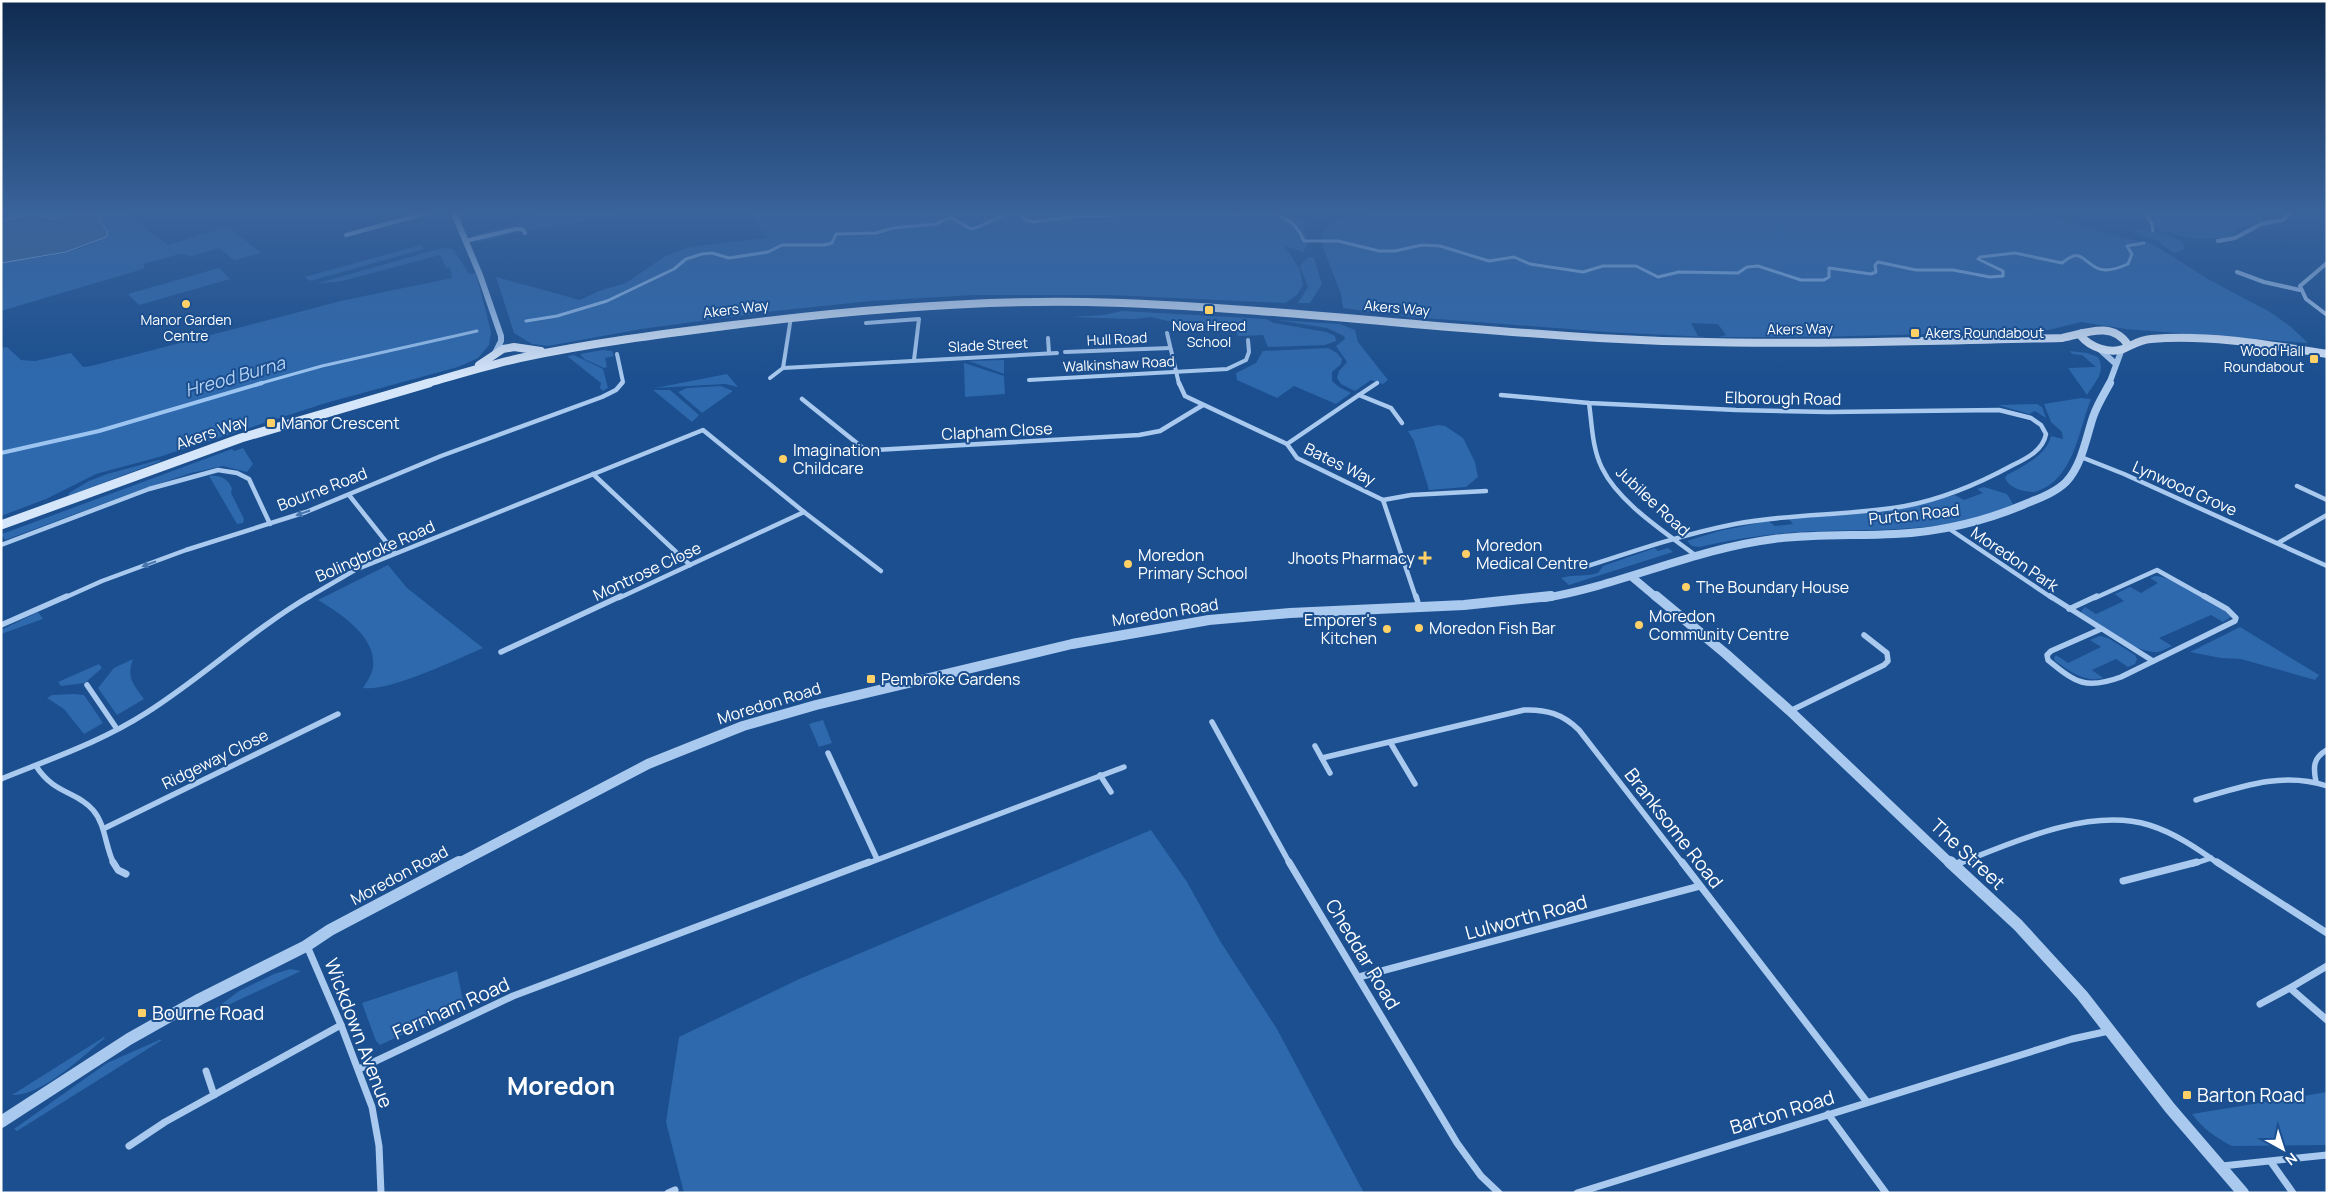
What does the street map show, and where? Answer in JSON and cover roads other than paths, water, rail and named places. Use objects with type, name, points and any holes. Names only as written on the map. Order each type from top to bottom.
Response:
[{"type":"main road","name":"Akers Way","points":[[1,526],[241,438],[465,372],[519,358],[638,336],[791,316],[938,304],[1088,302],[1322,315],[1587,337],[1688,342],[1779,343],[2062,338],[2090,330],[2112,333]]},
{"type":"main road","points":[[2082,333],[2083,339],[2093,345]]},
{"type":"main road","points":[[2112,333],[2149,339],[2230,342],[2327,354]]},
{"type":"main road","points":[[2112,333],[2124,339],[2125,347],[2149,339]]},
{"type":"main road","name":"Akers Way","points":[[2062,338],[2093,345],[2125,347]]},
{"type":"main road","name":"Akers Way","points":[[465,372],[507,348],[554,352]]},
{"type":"main road","points":[[519,358],[525,353],[521,348]]},
{"type":"main road","points":[[494,355],[496,360],[509,361]]},
{"type":"street","points":[[476,267],[501,341],[494,355]]},
{"type":"street","points":[[2300,290],[2302,283],[2320,268],[2327,270]]},
{"type":"street","points":[[2236,272],[2264,282],[2300,290],[2308,301],[2327,315]]},
{"type":"street","points":[[770,378],[783,368],[791,316]]},
{"type":"street","points":[[866,323],[918,319],[914,360]]},
{"type":"street","name":"Hull Road","points":[[1167,333],[1176,372]]},
{"type":"street","points":[[500,336],[521,348]]},
{"type":"street","name":"Slade Street","points":[[783,368],[1049,353],[1048,338]]},
{"type":"street","name":"Walkinshaw Road","points":[[1029,380],[1227,369],[1240,364],[1250,355],[1248,340]]},
{"type":"street","points":[[2093,345],[2116,364]]},
{"type":"street","name":"Purton Road","points":[[1632,577],[1664,564],[1695,555],[1774,539],[1897,534],[1948,528],[2004,513],[2043,497],[2070,477],[2077,467],[2094,414],[2125,347]]},
{"type":"street","name":"Hull Road","points":[[1065,352],[1170,348]]},
{"type":"street","points":[[1049,353],[1057,352]]},
{"type":"street","name":"Bourne Road","points":[[1,625],[128,571],[270,524],[349,495],[441,456],[611,393],[623,382],[617,354]]},
{"type":"street","name":"Bates Way","points":[[1176,372],[1182,393],[1203,405],[1287,444],[1297,458],[1383,500],[1419,606]]},
{"type":"street","points":[[1287,444],[1377,383]]},
{"type":"street","points":[[1359,395],[1391,408],[1402,423]]},
{"type":"street","name":"Elborough Road","points":[[1501,395],[1589,403],[1782,412],[1999,410],[2018,413],[2036,421],[2044,428],[2046,434],[2044,443]]},
{"type":"street","name":"Clapham Close","points":[[802,399],[863,448],[875,450],[1139,435],[1160,431],[1203,405]]},
{"type":"street","name":"Jubilee Road","points":[[1589,403],[1599,460],[1605,473],[1625,496],[1695,555]]},
{"type":"street","name":"Bolingbroke Road","points":[[1,779],[89,744],[163,703],[288,608],[342,577],[395,553],[703,430],[723,443],[804,512]]},
{"type":"street","name":"Purton Road","points":[[1585,567],[1674,539],[1766,518],[1883,509],[1935,498],[1990,478],[2026,458],[2044,443]]},
{"type":"street","name":"Lynwood Grove","points":[[2081,457],[2103,465],[2327,566]]},
{"type":"street","points":[[1,545],[149,489],[218,470],[237,473],[249,479],[270,524]]},
{"type":"street","points":[[593,474],[690,565]]},
{"type":"street","points":[[2297,486],[2327,500]]},
{"type":"street","points":[[1383,500],[1411,496],[1486,491]]},
{"type":"street","points":[[349,495],[395,553]]},
{"type":"street","points":[[804,512],[881,571]]},
{"type":"street","name":"Montrose Close","points":[[500,652],[804,512]]},
{"type":"street","points":[[2278,543],[2327,515]]},
{"type":"street","name":"Moredon Park","points":[[1948,528],[2069,609],[2153,661]]},
{"type":"street","name":"Moredon Park","points":[[2069,609],[2157,570],[2227,609],[2236,618],[2234,622],[2102,685],[2096,686],[2081,682],[2048,660],[2047,655],[2051,651],[2100,629]]},
{"type":"street","name":"Moredon Road","points":[[3,1118],[129,1039],[611,782],[686,748],[770,718],[1072,644],[1156,628],[1263,615],[1419,606],[1472,605],[1530,600],[1560,595],[1613,580],[1632,577]]},
{"type":"street","name":"The Street","points":[[1632,577],[1726,654],[1790,711],[2028,936],[2082,995],[2112,1031],[2170,1108],[2243,1193]]},
{"type":"street","points":[[1790,711],[1884,665],[1888,661],[1886,653],[1864,635]]},
{"type":"street","points":[[87,685],[117,729]]},
{"type":"street","name":"Branksome Road","points":[[1322,758],[1524,710],[1543,709],[1563,716],[1574,723],[1581,731],[1867,1102]]},
{"type":"street","name":"Ridgeway Close","points":[[105,828],[338,714]]},
{"type":"street","name":"Cheddar Road","points":[[1212,722],[1284,855],[1457,1143],[1475,1168],[1499,1193]]},
{"type":"street","points":[[1390,742],[1415,784]]},
{"type":"street","points":[[1315,746],[1330,773]]},
{"type":"street","points":[[2316,782],[2313,762],[2316,756],[2327,750]]},
{"type":"street","points":[[828,753],[877,859],[1124,767]]},
{"type":"street","points":[[36,766],[52,786],[94,811],[105,828],[114,866],[126,874]]},
{"type":"street","points":[[1100,775],[1111,792]]},
{"type":"street","points":[[2196,800],[2279,780],[2316,782],[2327,786]]},
{"type":"street","points":[[1955,865],[2009,845],[2059,830],[2109,819],[2131,820],[2148,824],[2177,837],[2327,933]]},
{"type":"street","points":[[2124,882],[2154,873],[2185,867],[2211,858]]},
{"type":"street","name":"Fernham Road","points":[[359,1069],[470,1015],[557,980],[877,859]]},
{"type":"street","name":"Lulworth Road","points":[[1359,978],[1700,886]]},
{"type":"street","name":"Wickdown Avenue","points":[[306,946],[359,1069],[376,1127],[381,1193]]},
{"type":"street","points":[[2260,1004],[2314,976],[2327,966]]},
{"type":"street","points":[[2290,988],[2327,1020]]},
{"type":"street","points":[[129,1146],[165,1122],[341,1025]]},
{"type":"street","name":"Barton Road","points":[[1577,1193],[2072,1039],[2112,1031]]},
{"type":"street","points":[[206,1071],[214,1095]]},
{"type":"street","points":[[1828,1114],[1886,1193]]},
{"type":"street","points":[[2219,1166],[2327,1155]]},
{"type":"street","points":[[2271,1162],[2292,1193]]},
{"type":"waterway","name":"Hreod Burna","points":[[526,321],[557,316],[607,301],[677,267]]},
{"type":"waterway","name":"Hreod Burna","points":[[1548,267],[1583,272],[1601,267]]},
{"type":"waterway","name":"Hreod Burna","points":[[1637,267],[1658,277],[1679,272],[1738,273],[1750,267]]},
{"type":"waterway","name":"Hreod Burna","points":[[1760,267],[1801,280],[1824,280],[1829,277],[1829,268],[1871,274],[1876,272],[1875,267]]},
{"type":"waterway","name":"Hreod Burna","points":[[1900,267],[1916,270],[1953,270],[1990,277],[2003,276],[2003,271],[1994,267]]},
{"type":"waterway","name":"Hreod Burna","points":[[2095,267],[2108,270],[2121,267]]},
{"type":"waterway","name":"Hreod Burna","points":[[258,384],[322,366],[477,331]]},
{"type":"waterway","name":"Hreod Burna","points":[[1,453],[99,431],[262,383]]},
{"type":"place","name":"Manor Garden Centre","points":[[186,304]]},
{"type":"place","name":"Nova Hreod School","points":[[1209,310]]},
{"type":"place","name":"Akers Roundabout","points":[[1915,333]]},
{"type":"place","name":"Wood Hall Roundabout","points":[[2314,359]]},
{"type":"place","name":"Manor Crescent","points":[[271,423]]},
{"type":"place","name":"Imagination Childcare","points":[[783,459]]},
{"type":"place","name":"Moredon Medical Centre","points":[[1466,554]]},
{"type":"place","name":"Jhoots Pharmacy","points":[[1425,558]]},
{"type":"place","name":"Moredon Primary School","points":[[1128,564]]},
{"type":"place","name":"The Boundary House","points":[[1686,587]]},
{"type":"place","name":"Moredon Community Centre","points":[[1639,625]]},
{"type":"place","name":"Moredon Fish Bar","points":[[1419,628]]},
{"type":"place","name":"Emporer's Kitchen","points":[[1387,629]]},
{"type":"place","name":"Pembroke Gardens","points":[[871,679]]},
{"type":"place","name":"Bourne Road","points":[[142,1013]]},
{"type":"place","name":"Barton Road","points":[[2187,1095]]},
{"type":"district","name":"Moredon","points":[[561,1086]]}]
